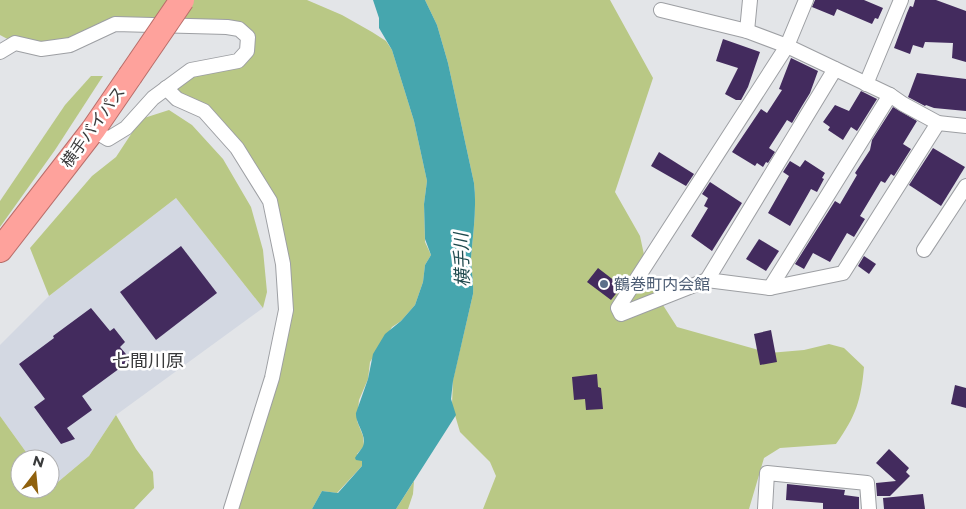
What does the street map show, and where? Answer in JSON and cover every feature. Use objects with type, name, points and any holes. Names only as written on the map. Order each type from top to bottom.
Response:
[{"type":"highway","name":"横手バイパス","points":[[0,250],[93,130],[182,0]]},
{"type":"street","points":[[747,31],[750,0]]},
{"type":"street","points":[[806,0],[787,46],[618,308],[621,314],[707,280],[770,288],[843,273],[938,123]]},
{"type":"street","points":[[866,84],[901,0]]},
{"type":"street","points":[[661,10],[747,31],[787,46],[890,95],[938,123],[966,126]]},
{"type":"street","points":[[0,52],[15,43],[42,49],[70,45],[116,24],[227,27],[239,29],[248,38],[247,51],[238,61],[191,70],[153,98],[126,128],[108,139],[93,130]]},
{"type":"street","points":[[707,280],[836,69]]},
{"type":"street","points":[[166,88],[177,99],[204,111],[237,148],[270,201],[283,264],[286,310],[272,378],[230,509]]},
{"type":"street","points":[[770,288],[890,95]]},
{"type":"street","points":[[924,250],[966,186]]},
{"type":"street","points":[[765,509],[767,473],[867,483],[869,509]]},
{"type":"shaded area","points":[[176,198],[263,308],[116,415],[89,456],[60,480],[60,449],[24,449],[0,416],[0,345],[49,296]]},
{"type":"green space","points":[[0,0],[307,0],[342,15],[386,41],[392,50],[414,121],[427,181],[424,204],[425,242],[431,255],[425,265],[423,282],[415,305],[401,321],[392,327],[370,362],[368,379],[359,400],[357,421],[363,436],[364,446],[357,454],[362,461],[362,466],[337,493],[322,491],[312,509],[231,509],[286,310],[270,201],[204,111],[166,88],[247,51],[239,29],[115,24],[70,45],[15,43],[0,35]]},
{"type":"green space","points":[[425,0],[610,0],[653,78],[615,192],[640,236],[649,278],[661,302],[677,327],[769,353],[804,350],[829,344],[844,348],[864,367],[859,398],[853,416],[836,444],[780,448],[764,458],[749,509],[483,509],[496,476],[490,462],[460,432],[452,405],[453,380],[473,294],[471,258],[475,211],[474,183],[448,63],[437,25]]},
{"type":"green space","points":[[91,76],[103,76],[55,150],[0,227],[0,201],[65,105]]},
{"type":"green space","points":[[169,110],[192,125],[223,159],[251,207],[263,250],[267,292],[263,308],[176,198],[49,296],[30,248],[92,176],[116,157],[141,119]]},
{"type":"green space","points":[[116,415],[136,449],[153,472],[154,488],[134,509],[0,509],[0,416],[24,449],[10,449],[10,499],[60,499],[60,480],[89,456]]},
{"type":"green space","points":[[414,481],[413,494],[408,509],[396,509]]},
{"type":"water","name":"横手川","points":[[373,0],[425,0],[437,25],[448,63],[474,183],[475,211],[471,258],[473,294],[453,381],[451,399],[456,415],[396,509],[312,509],[322,491],[338,493],[362,466],[362,461],[355,458],[364,444],[356,413],[368,379],[373,354],[385,334],[401,321],[415,305],[423,282],[425,265],[431,255],[425,239],[424,204],[427,181],[414,121],[392,50],[379,28],[379,18]]},
{"type":"building","points":[[815,0],[864,0],[883,8],[878,19],[875,18],[872,24],[837,9],[834,16],[812,7]]},
{"type":"building","points":[[915,0],[936,0],[966,11],[966,62],[952,58],[953,43],[925,42],[923,48],[913,45],[910,54],[894,48],[910,6],[913,7]]},
{"type":"building","points":[[723,39],[760,52],[748,87],[741,100],[736,100],[725,94],[738,68],[716,61]]},
{"type":"building","points":[[791,58],[818,71],[810,93],[792,123],[787,120],[769,148],[775,152],[768,163],[766,162],[763,167],[757,163],[755,166],[732,152],[761,109],[767,113],[782,90],[779,89]]},
{"type":"building","points":[[917,73],[966,79],[966,111],[925,106],[908,97]]},
{"type":"building","points":[[861,91],[877,99],[857,131],[851,127],[843,140],[828,130],[830,127],[823,122],[835,105],[849,111]]},
{"type":"building","points":[[893,107],[917,121],[903,144],[911,149],[894,176],[891,174],[885,183],[881,181],[860,216],[865,219],[854,237],[847,233],[830,262],[813,253],[804,269],[795,264],[835,201],[840,204],[857,175],[855,173],[870,150],[872,140]]},
{"type":"building","points":[[933,148],[965,167],[941,206],[909,185]]},
{"type":"building","points":[[659,152],[694,174],[686,186],[651,166]]},
{"type":"building","points":[[805,160],[825,173],[822,178],[824,179],[817,192],[811,189],[790,226],[768,213],[789,176],[783,172],[790,161],[800,167]]},
{"type":"building","points":[[710,182],[742,203],[712,251],[691,236],[708,208],[704,206],[708,198],[702,194]]},
{"type":"building","points":[[759,239],[779,251],[766,271],[746,259]]},
{"type":"building","points":[[181,246],[217,293],[156,340],[120,292]]},
{"type":"building","points":[[864,256],[876,264],[869,274],[858,266]]},
{"type":"building","name":"鶴巻町内会館","points":[[598,268],[620,285],[617,289],[619,290],[611,300],[587,282]]},
{"type":"building","points":[[91,308],[110,331],[114,328],[125,342],[120,347],[131,360],[82,396],[92,410],[67,428],[75,439],[61,444],[34,407],[45,399],[19,364]]},
{"type":"building","points":[[771,330],[777,362],[760,365],[754,334]]},
{"type":"building","points":[[597,374],[598,387],[601,388],[603,409],[586,410],[585,399],[574,400],[572,377]]},
{"type":"building","points":[[955,385],[966,388],[966,408],[951,404]]},
{"type":"building","points":[[889,449],[909,468],[906,472],[910,476],[890,496],[877,496],[876,483],[896,481],[876,463]]},
{"type":"building","points":[[787,484],[845,490],[844,495],[859,497],[859,509],[823,509],[823,503],[786,500]]},
{"type":"building","points":[[923,494],[925,509],[884,509],[883,498]]},
{"type":"place","name":"鶴巻町内会館","points":[[604,284]]},
{"type":"district","name":"七間川原","points":[[148,361]]}]
